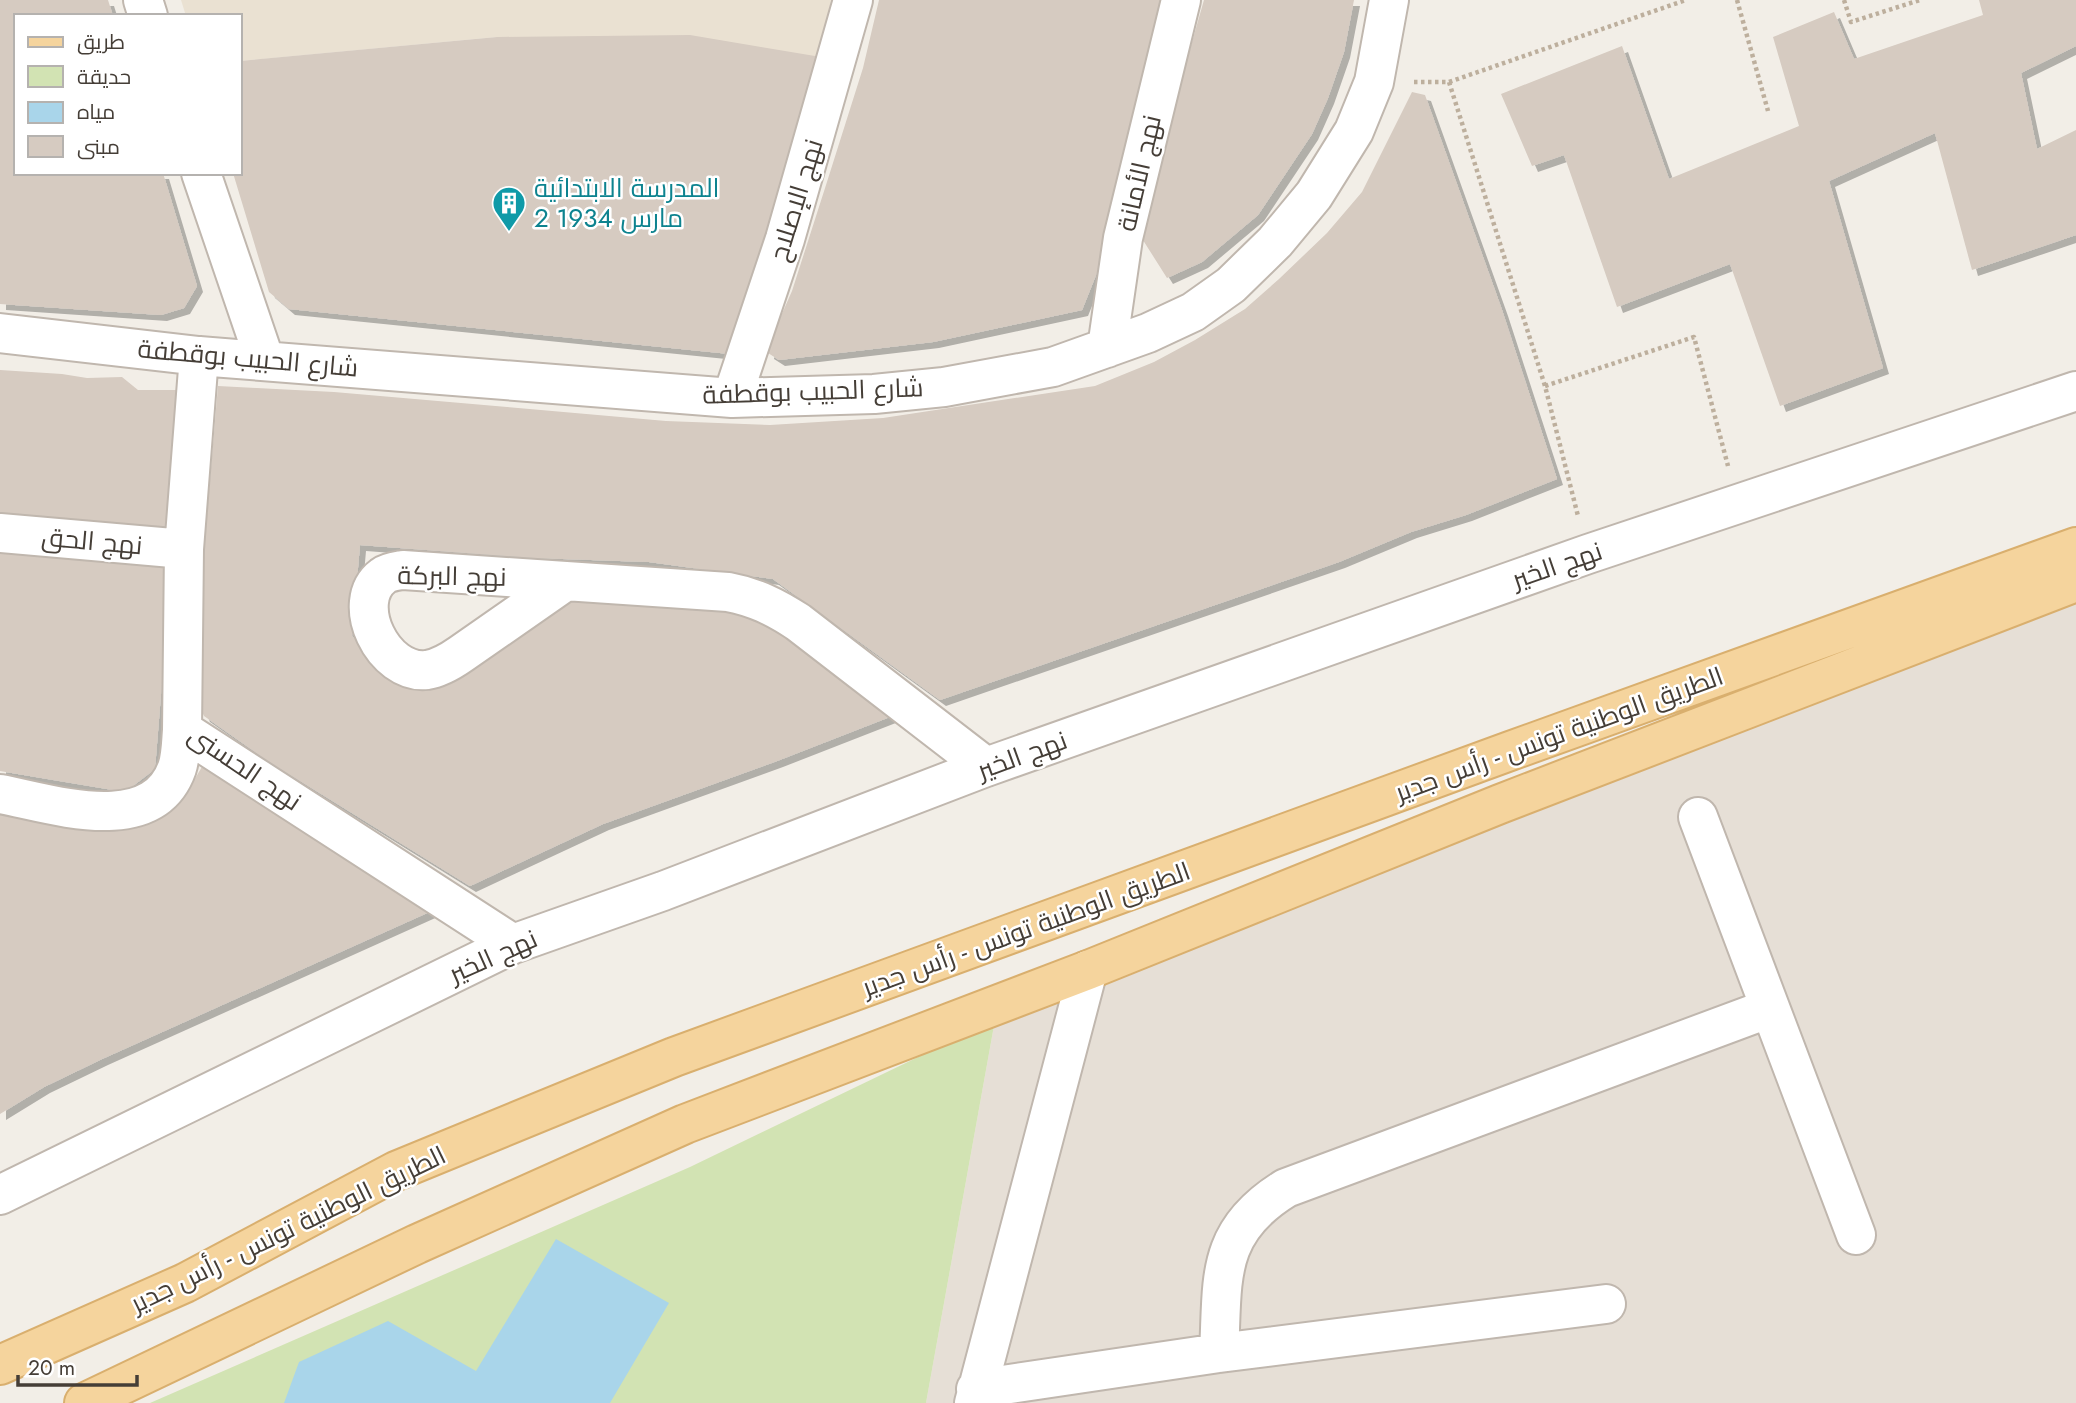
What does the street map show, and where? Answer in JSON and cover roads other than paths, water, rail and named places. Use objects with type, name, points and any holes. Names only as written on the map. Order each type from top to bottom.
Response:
[{"type":"main road","name":"الطريق الوطنية تونس - رأس جدير","points":[[0,1365],[186,1283],[396,1171],[674,1057],[2076,547]]},
{"type":"main road","name":"الطريق الوطنية تونس - رأس جدير","points":[[84,1403],[417,1244],[685,1124],[1088,970],[1487,809],[2076,582]]},
{"type":"street","name":"نهج الإصلاح","points":[[732,398],[785,239],[853,0]]},
{"type":"street","name":"نهج الأمانة","points":[[1107,348],[1123,238],[1181,0]]},
{"type":"street","name":"شارع الحبيب بوقطفة","points":[[0,334],[199,356],[732,398],[874,394],[944,387],[1053,367],[1148,333],[1193,312],[1231,285],[1275,242],[1314,195],[1354,131],[1374,82],[1389,0]]},
{"type":"street","points":[[202,175],[265,361]]},
{"type":"street","name":"نهج الحسنى","points":[[199,356],[184,548],[182,730],[513,944]]},
{"type":"street","name":"نهج الخير","points":[[0,1195],[513,944],[663,891],[986,767],[1588,554],[2076,391]]},
{"type":"street","name":"نهج الحق","points":[[0,533],[184,548]]},
{"type":"street","points":[[566,581],[728,592],[750,596],[769,604],[799,622],[986,767]]},
{"type":"street","points":[[0,794],[94,811],[126,811],[140,807],[158,795],[173,775],[179,759],[182,730]]},
{"type":"street","points":[[1698,817],[1856,1235]]},
{"type":"street","points":[[1088,970],[975,1396],[1219,1353],[1606,1304]]},
{"type":"street","points":[[1219,1353],[1224,1269],[1231,1245],[1254,1212],[1286,1188],[1770,1007]]},
{"type":"water","points":[[556,1239],[669,1303],[610,1403],[284,1403],[299,1362],[388,1321],[476,1371]]},
{"type":"place","name":"المدرسة الابتدائية 2 مارس 1934","points":[[509,233]]}]
